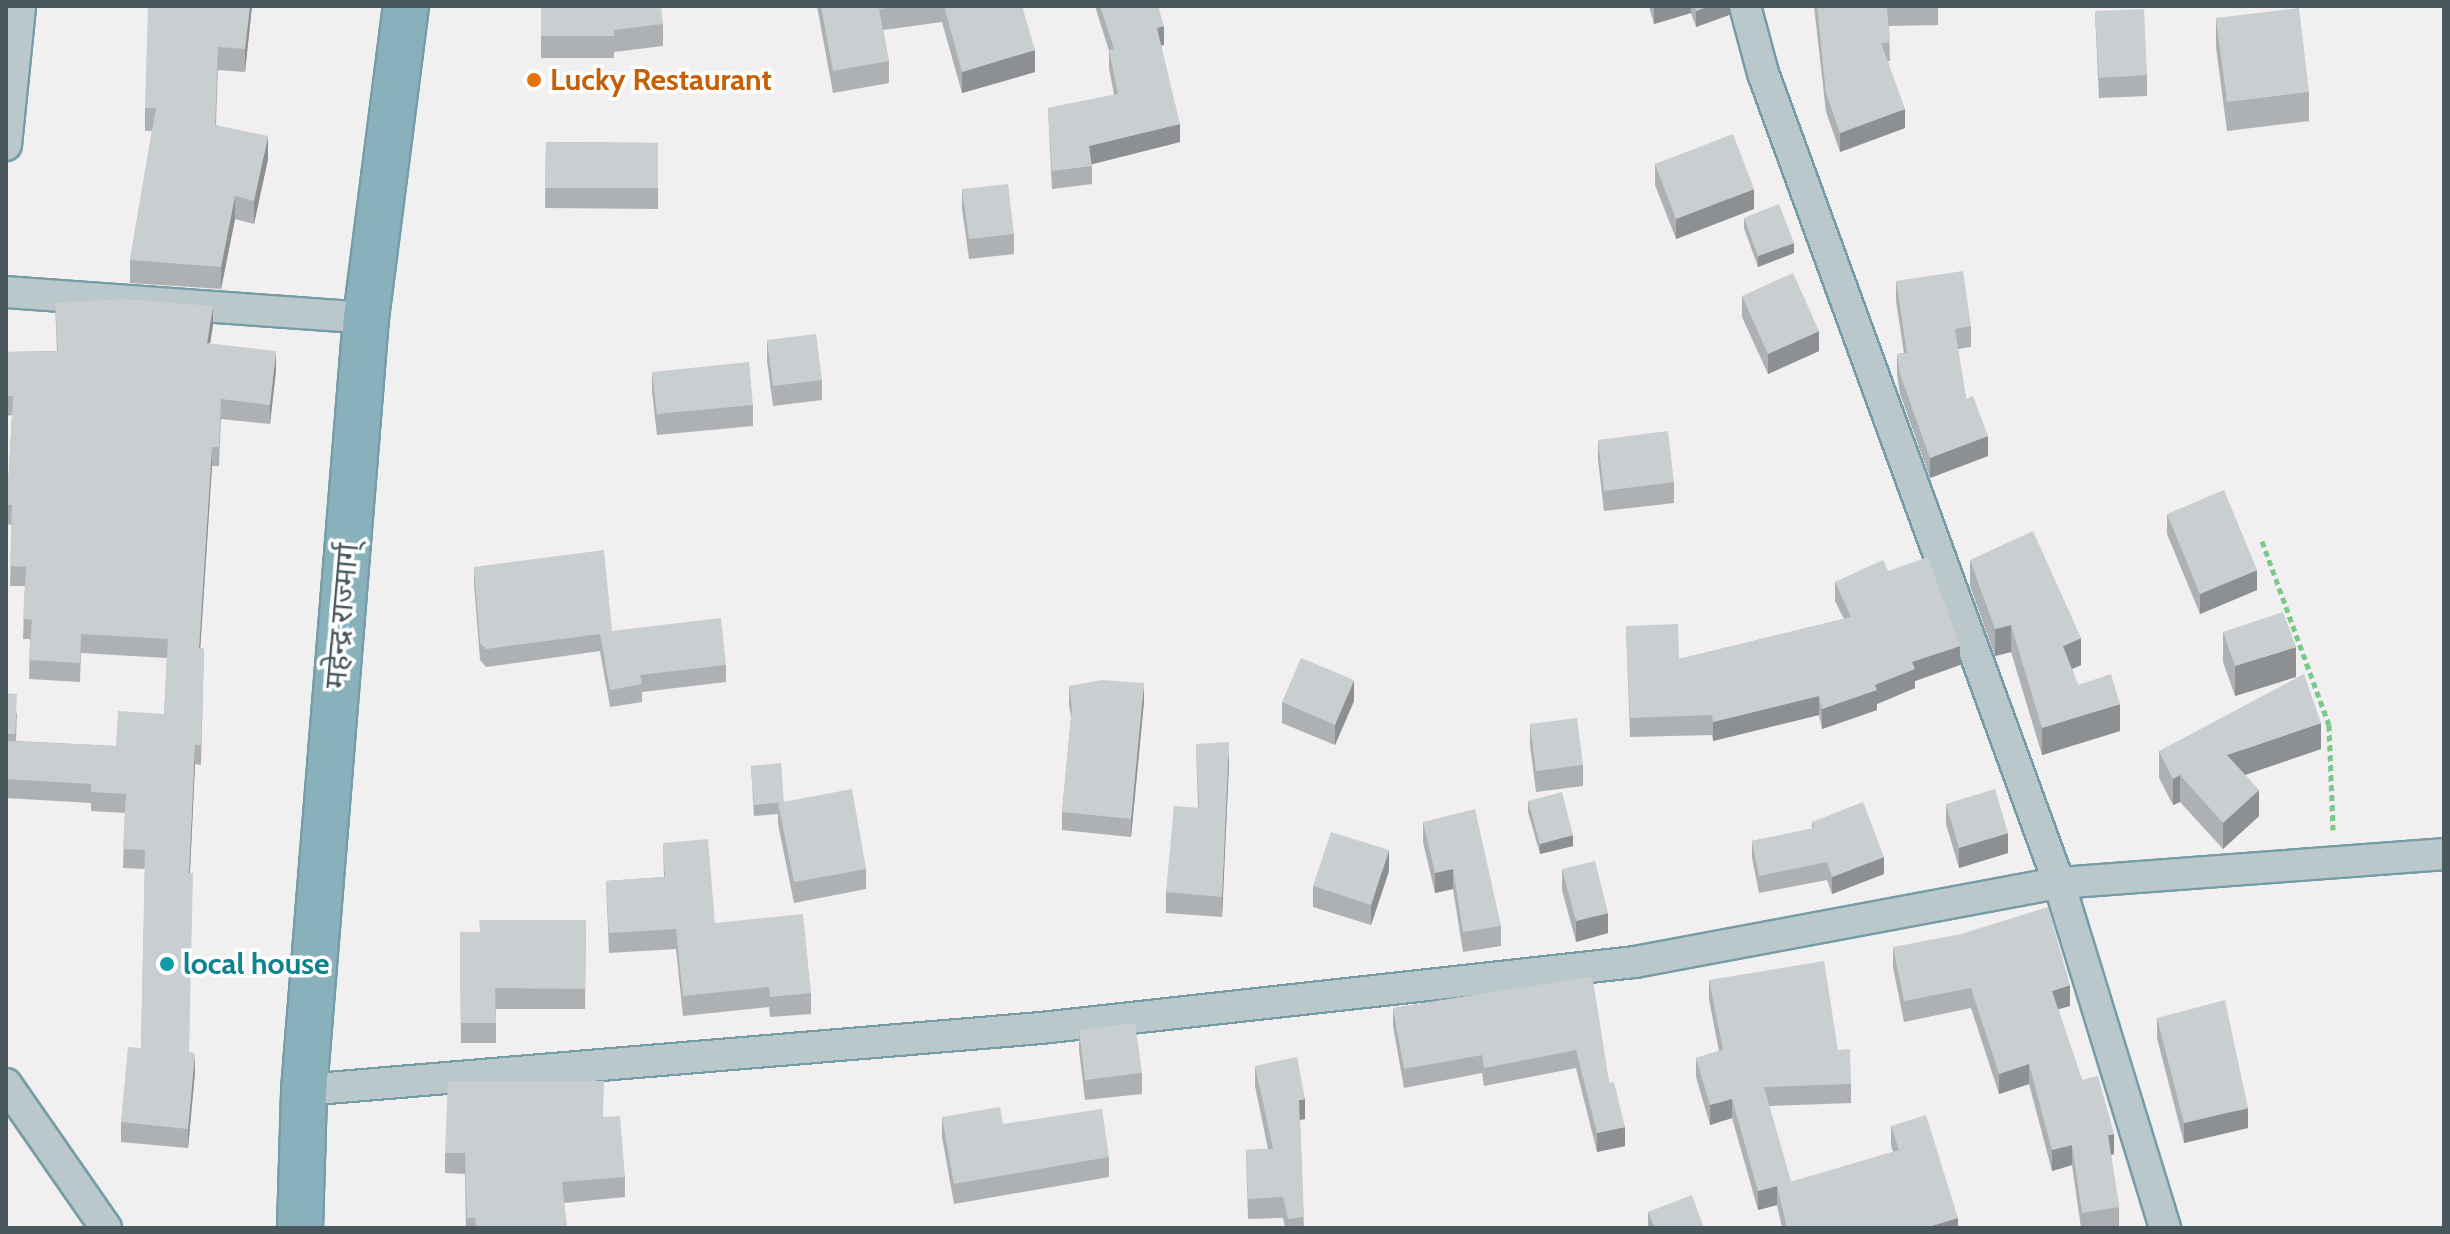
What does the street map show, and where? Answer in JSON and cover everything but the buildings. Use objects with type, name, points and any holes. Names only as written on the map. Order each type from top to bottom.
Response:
[{"type":"highway","name":"महेन्द्र राज्मार्ग्","points":[[300,1228],[304,1090],[366,318],[406,6]]},
{"type":"street","points":[[6,145],[20,6]]},
{"type":"street","points":[[1745,6],[1763,73],[2059,883],[2165,1228]]},
{"type":"street","points":[[6,292],[366,318]]},
{"type":"street","points":[[304,1090],[1041,1028],[1635,962],[2059,883],[2337,859],[2444,854]]},
{"type":"street","points":[[6,1084],[106,1228]]},
{"type":"path","points":[[2262,541],[2329,725],[2328,792],[2337,859]]},
{"type":"place","name":"Lucky Restaurant","points":[[534,80]]},
{"type":"place","name":"local house","points":[[167,964]]}]
